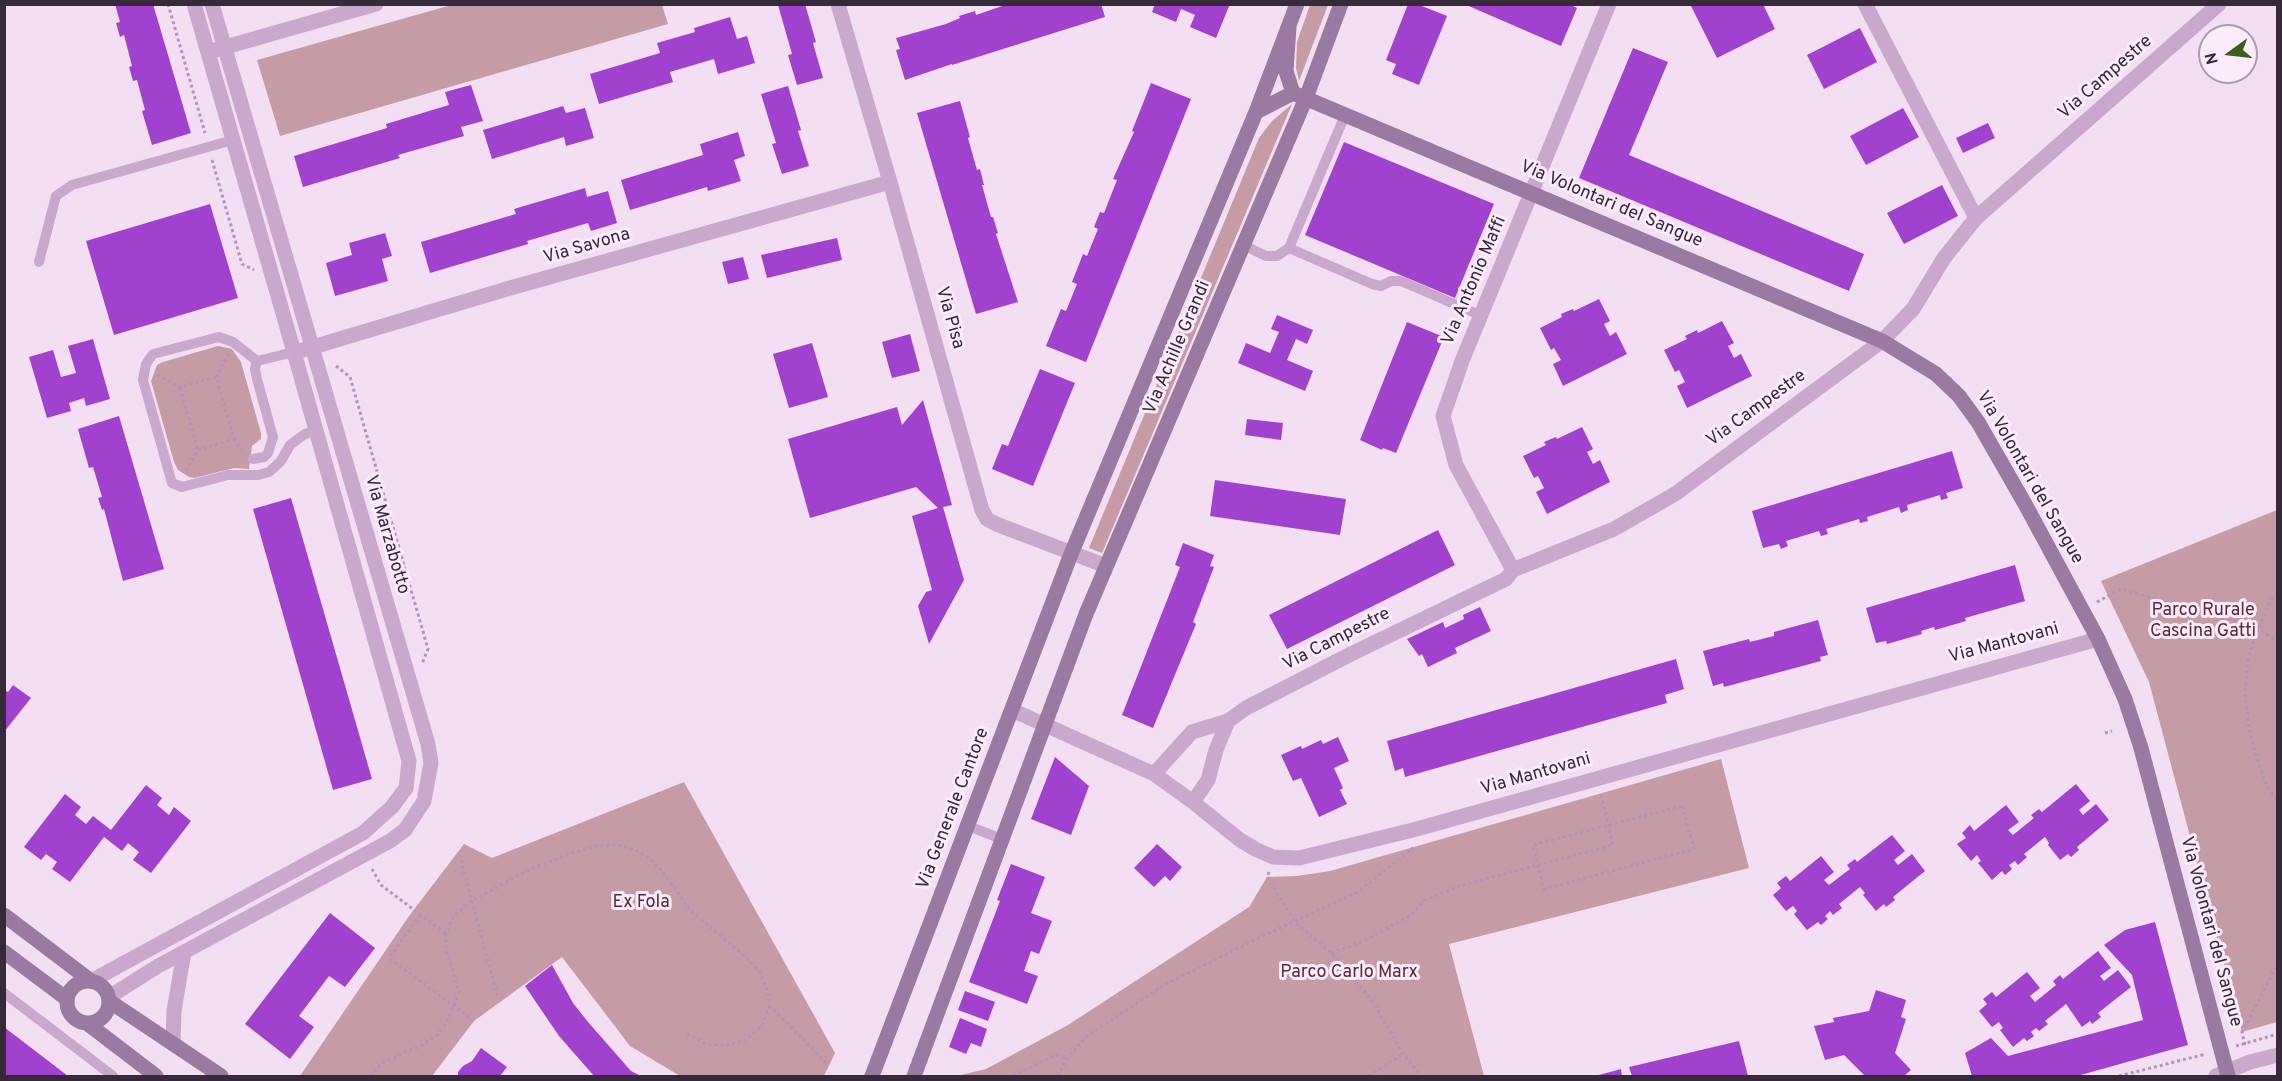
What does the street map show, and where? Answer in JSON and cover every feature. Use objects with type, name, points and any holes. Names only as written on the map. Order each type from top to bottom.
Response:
[{"type":"street","points":[[156,1077],[88,1024],[81,1022],[70,1013],[67,999],[70,991],[75,985],[91,981],[363,833],[392,807],[406,788],[409,761],[194,4]]},
{"type":"street","name":"Via Marzabotto","points":[[109,999],[184,952],[405,831],[424,801],[431,763],[428,744],[212,4]]},
{"type":"street","points":[[207,52],[376,4]]},
{"type":"street","name":"Via Pisa","points":[[838,4],[982,510],[987,519],[996,524],[1106,566]]},
{"type":"street","name":"Via Achille Grandi","points":[[1071,554],[1256,112],[1297,4]]},
{"type":"street","name":"Via Achille Grandi","points":[[1044,723],[1086,614],[1243,245],[1299,95],[1341,4]]},
{"type":"street","name":"Via Antonio Maffi","points":[[1513,570],[1456,465],[1443,416],[1462,361],[1533,194],[1609,4]]},
{"type":"street","points":[[1865,4],[1976,218]]},
{"type":"street","name":"Via Campestre","points":[[1154,774],[1192,732],[1228,722],[1246,708],[1506,579],[1513,570],[1614,529],[1675,494],[1882,341],[1913,309],[1944,258],[1976,218],[2219,4]]},
{"type":"street","points":[[1256,112],[1299,95],[1286,71],[1288,27]]},
{"type":"street","name":"Via Volontari del Sangue","points":[[1299,95],[1882,341],[1936,374],[1959,396],[1984,433],[2082,609],[2125,699],[2141,748],[2224,1075]]},
{"type":"street","name":"Via Savona","points":[[294,352],[510,288],[890,182]]},
{"type":"street","name":"Via Generale Cantore","points":[[872,1077],[1071,554]]},
{"type":"street","name":"Via Mantovani","points":[[1012,710],[1154,774],[1240,840],[1274,857],[1299,858],[1413,831],[2098,639]]},
{"type":"street","points":[[1193,802],[1208,780],[1216,750],[1228,722]]},
{"type":"street","points":[[914,1077],[1044,723]]},
{"type":"street","points":[[4,915],[91,981],[99,984],[109,999],[221,1077]]},
{"type":"street","points":[[4,952],[67,999]]},
{"type":"street","points":[[173,1043],[174,1011],[184,952]]},
{"type":"street","points":[[88,1024],[104,1017],[108,1010],[109,999]]},
{"type":"street","points":[[2224,1075],[2277,1055]]},
{"type":"lane","points":[[1243,245],[1266,256],[1277,256],[1288,248],[1345,115]]},
{"type":"lane","points":[[39,262],[57,196],[72,185],[232,140]]},
{"type":"lane","points":[[1288,248],[1372,284],[1380,286],[1401,281],[1482,316]]},
{"type":"lane","points":[[257,361],[235,343],[219,337],[153,354],[145,367],[143,380],[172,483],[182,487],[228,475],[258,475],[269,472],[281,461],[290,445],[305,434],[316,430]]},
{"type":"lane","points":[[257,361],[294,352]]},
{"type":"lane","points":[[253,459],[264,457],[268,453],[273,437],[256,379],[257,361]]},
{"type":"lane","points":[[968,826],[1002,839]]},
{"type":"lane","points":[[4,993],[113,1077]]},
{"type":"path","points":[[168,4],[204,132]]},
{"type":"path","points":[[180,387],[216,377],[235,343]]},
{"type":"path","points":[[145,367],[180,387],[198,450]]},
{"type":"path","points":[[177,485],[198,450],[234,439],[216,377]]},
{"type":"path","points":[[2082,609],[2121,589],[2258,628],[2277,642]]},
{"type":"path","points":[[2277,594],[2270,601],[2258,628],[2248,660],[2246,681],[2249,728],[2257,759],[2277,801]]},
{"type":"path","points":[[2105,733],[2112,731]]},
{"type":"path","points":[[1331,953],[1364,941],[1412,915],[1425,900],[1459,886],[1613,845],[1596,778]]},
{"type":"path","points":[[1682,806],[1694,849],[1544,889],[1533,846],[1609,826],[1682,806]]},
{"type":"path","points":[[1058,1077],[1067,1058],[1086,1037],[1164,985],[1358,892],[1417,845],[1413,831]]},
{"type":"path","points":[[370,1077],[381,1064],[424,1044],[437,1035],[455,1008],[459,992],[448,961],[446,934],[453,917],[471,902],[533,868],[597,846],[616,845],[634,849],[649,858],[662,871],[692,911],[759,971],[767,988],[770,1006],[762,1024],[747,1039],[729,1045],[710,1045],[687,1034]]},
{"type":"path","points":[[1274,857],[1267,877],[1295,922],[1331,953],[1373,1002],[1403,1054],[1421,1077]]},
{"type":"path","points":[[460,860],[497,995]]},
{"type":"path","points":[[371,867],[375,878],[381,885],[446,934]]},
{"type":"path","points":[[420,915],[389,958],[474,1021]]},
{"type":"path","points":[[2242,1032],[2277,963]]},
{"type":"path","points":[[770,1006],[828,1065]]},
{"type":"path","points":[[2252,1042],[2277,1034]]},
{"type":"path","points":[[1369,1077],[1403,1054]]},
{"type":"path","points":[[1013,1077],[1054,1055],[1067,1058]]},
{"type":"path","points":[[2119,1077],[2202,1055]]},
{"type":"green space","points":[[455,4],[662,5],[668,24],[280,136],[257,60]]},
{"type":"green space","points":[[1310,5],[1328,5],[1299,81],[1296,68],[1297,42]]},
{"type":"green space","points":[[1292,104],[1102,553],[1089,548],[1259,138],[1272,121]]},
{"type":"green space","points":[[218,346],[232,349],[241,362],[261,439],[252,446],[249,469],[234,468],[194,478],[189,477],[178,470],[174,462],[151,381],[157,365]]},
{"type":"green space","name":"Parco Rurale Cascina Gatti","points":[[2277,510],[2277,1022],[2242,1032],[2149,682],[2101,581]]},
{"type":"green space","name":"Parco Carlo Marx","points":[[1721,759],[1749,868],[1449,944],[1484,1076],[957,1076],[986,1069],[1068,1025],[1249,907],[1267,877],[1297,876],[1330,871]]},
{"type":"green space","name":"Ex Fola","points":[[684,782],[835,1053],[824,1076],[680,1076],[630,1046],[562,957],[474,1021],[432,1076],[300,1076],[409,916],[464,844],[492,858]]},
{"type":"building","points":[[115,4],[153,4],[191,133],[152,145],[142,111],[145,110],[137,80],[133,81],[129,67],[132,66],[124,35],[120,37],[116,23],[120,22]]},
{"type":"building","points":[[805,4],[823,78],[797,85],[788,55],[792,54],[778,5]]},
{"type":"building","points":[[1008,4],[1101,4],[1105,17],[905,80],[896,50],[900,49],[896,38],[946,24],[960,18],[959,16],[975,11],[976,15]]},
{"type":"building","points":[[1155,4],[1230,4],[1216,38],[1190,27],[1195,15],[1181,9],[1176,22],[1152,12]]},
{"type":"building","points":[[1408,4],[1417,4],[1447,16],[1419,85],[1392,74],[1396,64],[1386,60]]},
{"type":"building","points":[[1464,4],[1569,4],[1577,8],[1561,46]]},
{"type":"building","points":[[1690,4],[1763,4],[1775,29],[1717,58]]},
{"type":"building","points":[[730,17],[737,39],[747,36],[755,63],[718,74],[714,59],[670,72],[673,82],[599,104],[590,74],[660,53],[657,43],[695,32],[694,28]]},
{"type":"building","points":[[1860,28],[1877,62],[1824,89],[1807,55]]},
{"type":"building","points":[[1633,48],[1668,62],[1629,155],[1864,254],[1849,291],[1579,178]]},
{"type":"building","points":[[1151,83],[1191,99],[1086,362],[1046,346],[1061,309],[1066,311],[1077,284],[1072,282],[1083,254],[1087,256],[1098,229],[1094,227],[1100,212],[1104,213],[1117,180],[1113,179],[1134,132],[1132,131]]},
{"type":"building","points":[[471,85],[483,121],[461,127],[464,136],[398,155],[400,158],[303,187],[294,156],[387,128],[386,124],[449,105],[445,92]]},
{"type":"building","points":[[788,86],[809,166],[782,174],[772,144],[776,143],[761,94]]},
{"type":"building","points":[[960,101],[977,170],[980,169],[991,217],[993,217],[998,233],[996,234],[1018,302],[976,314],[917,113]]},
{"type":"building","points":[[563,106],[566,113],[585,108],[594,138],[566,146],[564,137],[492,159],[483,130]]},
{"type":"building","points":[[1903,108],[1919,137],[1866,165],[1850,136]]},
{"type":"building","points":[[1988,123],[1995,138],[1963,153],[1956,138]]},
{"type":"building","points":[[738,132],[745,156],[734,160],[741,181],[708,191],[707,187],[630,210],[621,180],[703,155],[700,144]]},
{"type":"building","points":[[1344,142],[1494,204],[1455,298],[1305,235]]},
{"type":"building","points":[[1942,185],[1958,216],[1904,244],[1887,213]]},
{"type":"building","points":[[585,188],[587,197],[608,191],[617,223],[591,231],[588,223],[527,241],[528,244],[430,273],[421,242],[516,214],[514,209]]},
{"type":"building","points":[[210,204],[238,298],[114,335],[86,241]]},
{"type":"building","points":[[385,233],[392,256],[382,259],[388,281],[335,296],[326,263],[352,255],[349,243]]},
{"type":"building","points":[[837,238],[842,260],[767,278],[761,255]]},
{"type":"building","points":[[743,257],[749,279],[728,284],[722,262]]},
{"type":"building","points":[[1599,299],[1610,321],[1604,324],[1610,336],[1616,332],[1627,354],[1563,386],[1553,364],[1561,360],[1554,348],[1551,350],[1540,328],[1562,317],[1561,314],[1573,309],[1574,311]]},
{"type":"building","points":[[1277,315],[1313,330],[1307,344],[1296,339],[1287,360],[1313,371],[1305,391],[1238,363],[1246,343],[1270,353],[1279,332],[1271,329]]},
{"type":"building","points":[[1722,321],[1734,343],[1728,346],[1734,358],[1741,354],[1752,376],[1687,408],[1677,386],[1685,382],[1679,370],[1675,372],[1664,350],[1687,339],[1685,336],[1697,330],[1698,333]]},
{"type":"building","points":[[1407,322],[1444,337],[1396,453],[1383,448],[1382,450],[1360,440]]},
{"type":"building","points":[[910,334],[920,371],[892,378],[882,342]]},
{"type":"building","points":[[93,339],[110,399],[86,406],[84,398],[69,403],[71,411],[47,418],[29,357],[53,350],[61,377],[76,373],[68,346]]},
{"type":"building","points":[[812,343],[828,397],[789,408],[773,354]]},
{"type":"building","points":[[1040,369],[1075,383],[1033,486],[992,469],[1002,444],[1008,446]]},
{"type":"building","points":[[923,400],[952,505],[943,507],[964,580],[929,644],[918,606],[926,592],[932,590],[912,516],[938,508],[916,487],[810,518],[788,439],[897,407],[902,425]]},
{"type":"building","points":[[119,416],[164,569],[123,581],[104,509],[102,510],[98,498],[102,497],[93,467],[89,468],[78,429]]},
{"type":"building","points":[[1247,419],[1283,423],[1281,440],[1245,435]]},
{"type":"building","points":[[1582,427],[1593,449],[1587,452],[1593,464],[1600,460],[1610,482],[1547,514],[1536,492],[1544,488],[1538,476],[1534,478],[1523,456],[1546,445],[1544,442],[1556,437],[1557,439]]},
{"type":"building","points":[[1952,451],[1963,488],[1946,493],[1948,498],[1941,500],[1940,495],[1907,505],[1908,510],[1901,513],[1899,507],[1867,517],[1868,521],[1860,523],[1859,519],[1826,529],[1828,534],[1821,536],[1819,531],[1786,541],[1788,546],[1781,549],[1779,544],[1763,548],[1752,511]]},
{"type":"building","points":[[1215,480],[1346,499],[1340,535],[1210,516]]},
{"type":"building","points":[[291,498],[372,779],[333,790],[253,509]]},
{"type":"building","points":[[1438,530],[1455,565],[1287,649],[1269,615]]},
{"type":"building","points":[[1183,543],[1214,555],[1210,566],[1214,567],[1193,622],[1196,624],[1153,728],[1122,715],[1180,567],[1175,565]]},
{"type":"building","points":[[2015,565],[2025,601],[1965,618],[1966,621],[1935,630],[1934,627],[1921,631],[1922,634],[1887,644],[1886,641],[1876,643],[1866,608]]},
{"type":"building","points":[[1480,607],[1491,631],[1455,648],[1457,653],[1428,667],[1422,654],[1419,656],[1407,639],[1443,622],[1445,628],[1464,619],[1463,615]]},
{"type":"building","points":[[1818,620],[1828,655],[1820,657],[1821,661],[1724,687],[1723,683],[1713,686],[1703,651],[1749,639],[1750,642],[1774,636],[1774,632]]},
{"type":"building","points":[[1676,659],[1684,689],[1665,695],[1667,703],[1405,777],[1403,768],[1395,771],[1387,741]]},
{"type":"building","points":[[13,685],[31,698],[4,732],[4,690],[8,692]]},
{"type":"building","points":[[1338,737],[1349,761],[1334,768],[1343,788],[1340,790],[1347,804],[1319,817],[1301,778],[1293,781],[1281,755],[1301,746],[1302,749],[1321,740],[1323,744]]},
{"type":"building","points":[[1055,757],[1089,786],[1071,835],[1031,819]]},
{"type":"building","points":[[2076,784],[2090,801],[2079,810],[2083,815],[2096,804],[2109,820],[2077,847],[2079,850],[2071,857],[2068,854],[2060,860],[2048,845],[2045,837],[2024,854],[2027,857],[2018,865],[2015,861],[2009,865],[2012,869],[2005,875],[2002,871],[1992,880],[1978,863],[1981,861],[1977,855],[1971,861],[1957,844],[1966,838],[1962,833],[1970,825],[1974,831],[2006,805],[2019,822],[2008,830],[2013,835],[2034,818],[2031,815],[2039,809],[2042,812]]},
{"type":"building","points":[[146,785],[162,798],[157,805],[169,815],[174,807],[191,821],[151,873],[133,860],[139,852],[128,843],[122,851],[104,837],[70,882],[52,869],[57,862],[46,854],[41,860],[24,847],[65,794],[81,807],[75,815],[86,824],[93,816],[111,830]]},
{"type":"building","points":[[1892,835],[1905,851],[1894,860],[1898,865],[1912,854],[1925,871],[1893,897],[1895,900],[1886,907],[1884,904],[1876,911],[1863,895],[1865,893],[1860,887],[1839,904],[1842,908],[1833,915],[1830,911],[1825,916],[1828,919],[1821,925],[1818,922],[1807,930],[1794,914],[1797,911],[1793,906],[1786,911],[1773,895],[1781,888],[1777,883],[1786,876],[1790,881],[1821,856],[1834,872],[1824,880],[1829,885],[1850,869],[1847,865],[1855,859],[1857,862]]},
{"type":"building","points":[[1157,844],[1182,867],[1170,881],[1165,876],[1154,887],[1134,868]]},
{"type":"building","points":[[1011,864],[1045,877],[1031,913],[1052,921],[1039,954],[1031,951],[1024,971],[1038,976],[1027,1004],[969,982],[1000,901],[997,900]]},
{"type":"building","points":[[330,913],[375,948],[345,987],[329,976],[299,1016],[314,1027],[290,1059],[245,1024]]},
{"type":"building","points":[[2155,922],[2188,1045],[2077,1076],[1972,1076],[1965,1053],[1991,1038],[2008,1056],[2143,1020],[2132,975],[2104,945],[2125,930]]},
{"type":"building","points":[[2098,951],[2111,968],[2100,976],[2104,981],[2118,970],[2131,987],[2098,1013],[2101,1017],[2092,1024],[2090,1021],[2082,1027],[2066,1004],[2045,1021],[2048,1024],[2039,1031],[2036,1028],[2031,1032],[2034,1036],[2027,1041],[2024,1038],[2013,1047],[2000,1030],[2003,1028],[1999,1022],[1992,1027],[1979,1011],[1987,1004],[1983,999],[1992,992],[1996,997],[2027,972],[2040,988],[2030,996],[2035,1002],[2056,985],[2053,981],[2060,975],[2063,979]]},
{"type":"building","points":[[552,965],[573,1003],[588,1022],[631,1071],[641,1076],[594,1076],[559,1036],[525,986]]},
{"type":"building","points":[[1876,990],[1906,1000],[1901,1017],[1906,1019],[1895,1053],[1911,1070],[1904,1076],[1865,1076],[1844,1055],[1825,1060],[1814,1026],[1834,1022],[1833,1018],[1869,1011]]},
{"type":"building","points":[[965,991],[995,1002],[988,1021],[958,1010]]},
{"type":"building","points":[[960,1018],[987,1029],[981,1047],[971,1043],[966,1054],[949,1047]]},
{"type":"building","points":[[4,1027],[68,1076],[4,1076]]},
{"type":"building","points":[[1739,1041],[1748,1076],[1632,1076],[1629,1067]]},
{"type":"building","points":[[481,1048],[507,1067],[500,1076],[458,1076],[458,1072],[472,1061]]},
{"type":"building","points":[[1621,1069],[1622,1076],[1595,1076]]}]
